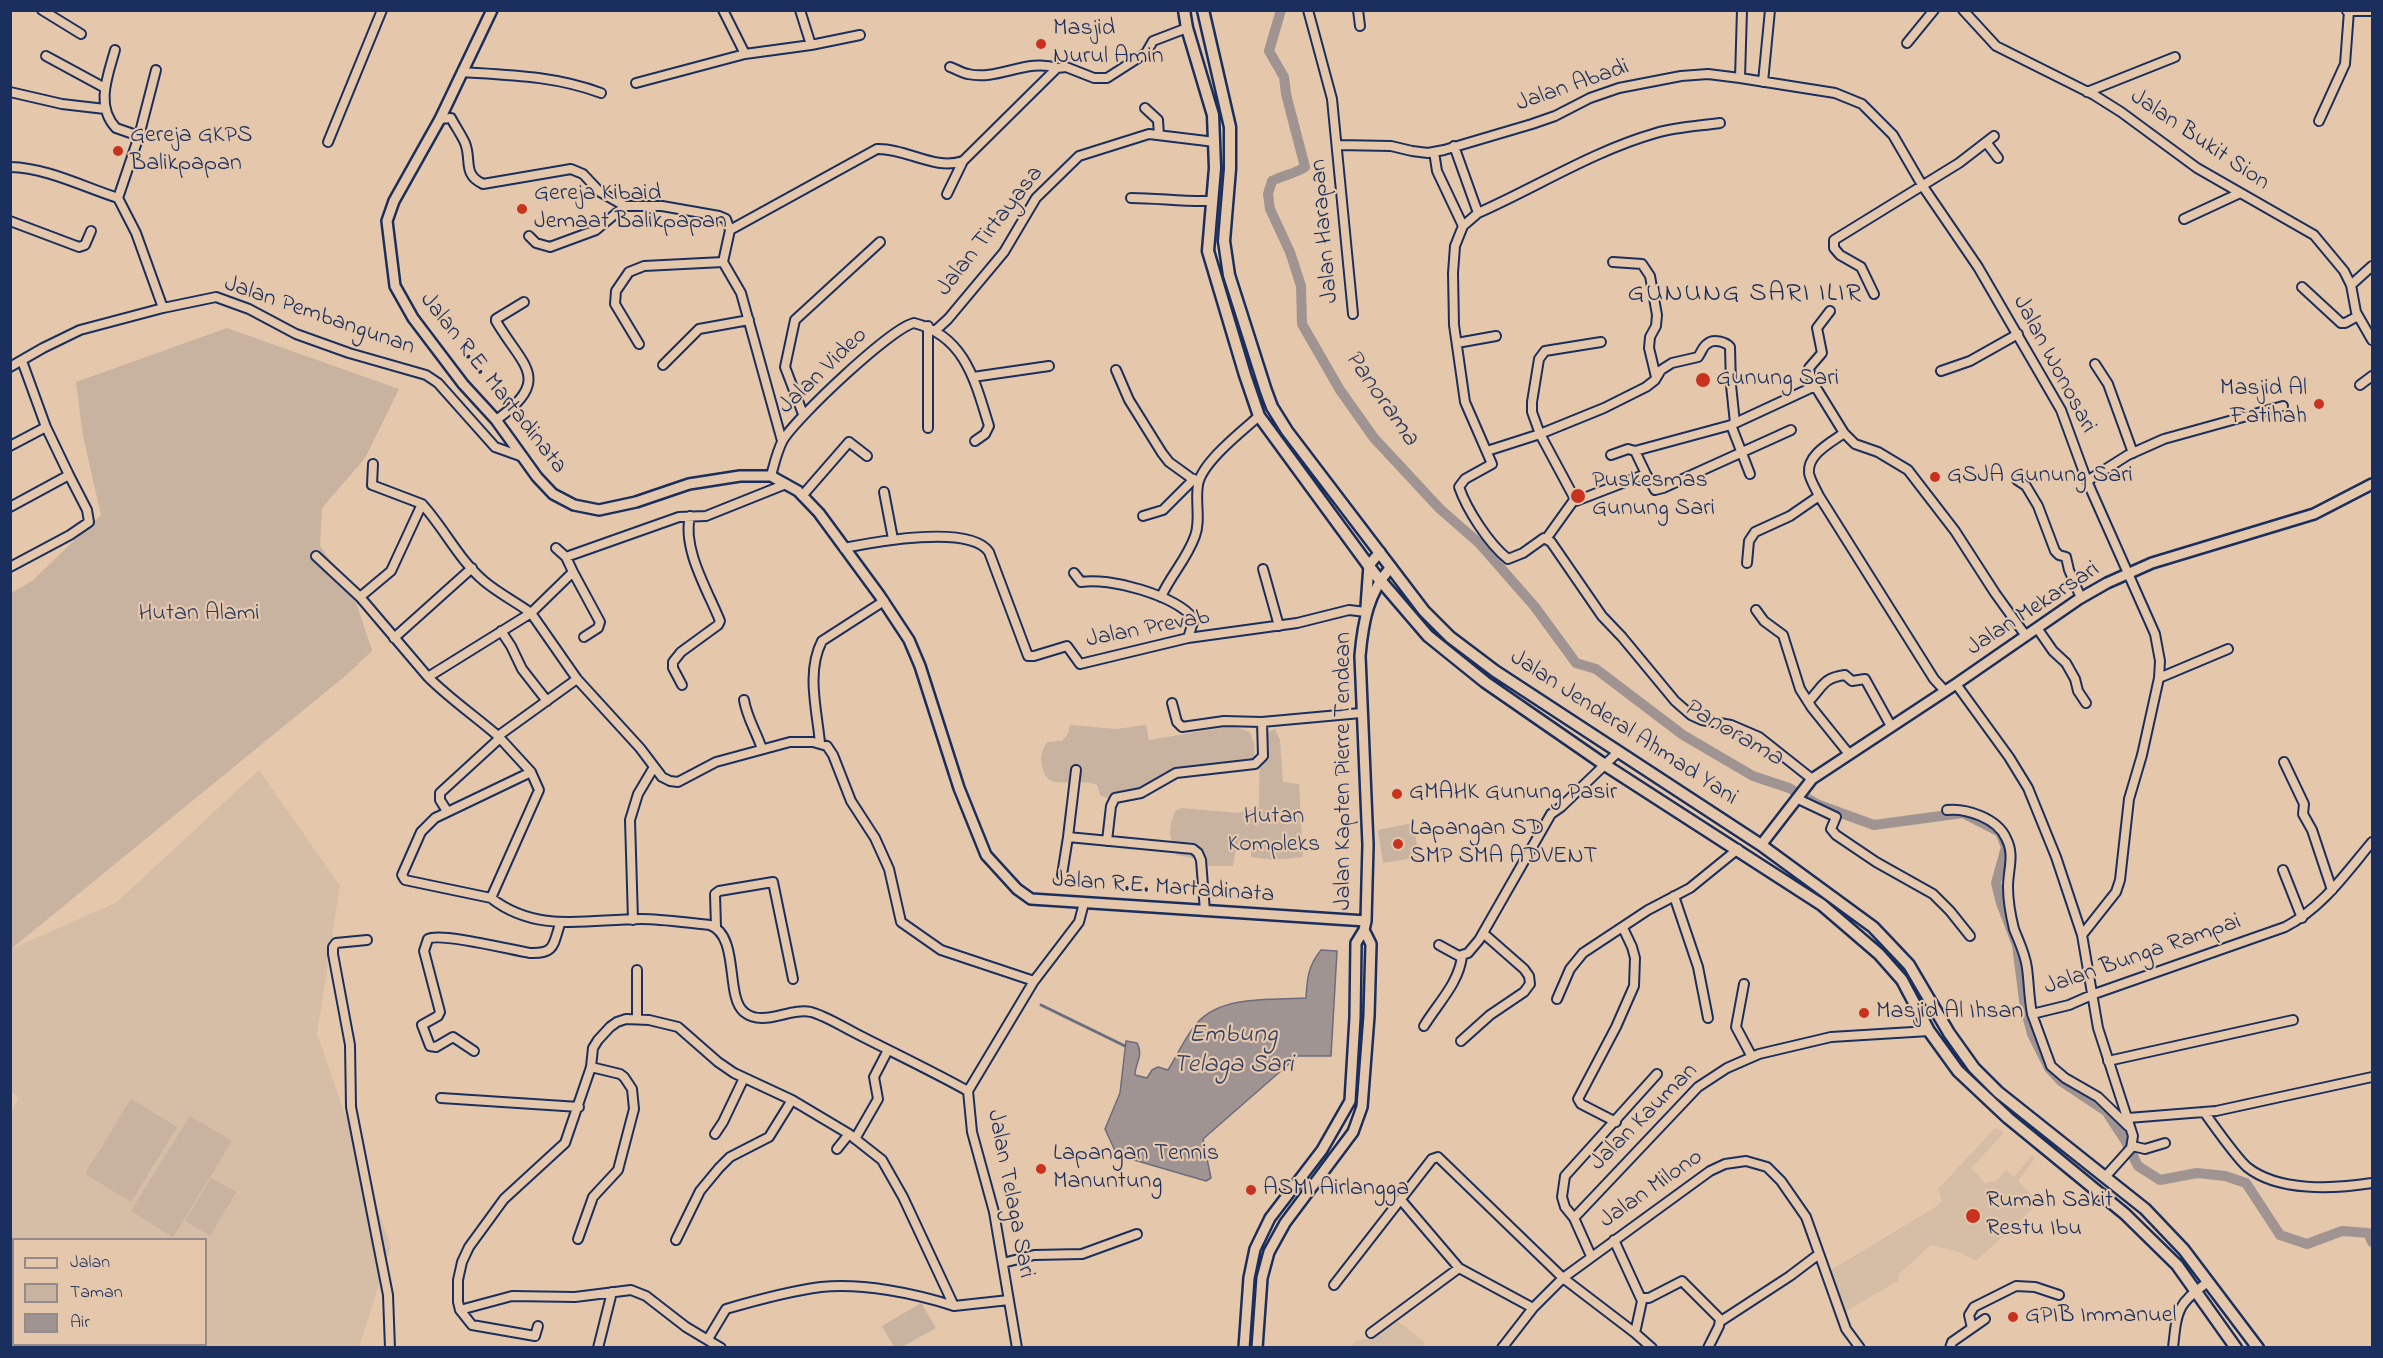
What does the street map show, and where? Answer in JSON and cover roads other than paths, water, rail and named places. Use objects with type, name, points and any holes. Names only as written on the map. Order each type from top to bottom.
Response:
[{"type":"main road","name":"Jalan Jenderal Ahmad Yani","points":[[1184,10],[1187,28],[1214,115],[1215,142],[1208,251],[1259,416],[1380,580],[1428,636],[1485,682],[1605,765],[1832,912],[1890,964],[1913,996],[1929,1031],[1968,1082],[2008,1118],[2125,1214],[2177,1265],[2194,1292],[2236,1347]]},
{"type":"main road","name":"Jalan Jenderal Ahmad Yani","points":[[1203,10],[1230,127],[1230,169],[1224,241],[1229,275],[1266,391],[1272,407],[1287,431],[1424,612],[1450,637],[1495,671],[1761,845],[1856,914],[1893,946],[1909,965],[1949,1033],[1974,1068],[1998,1092],[2145,1209],[2184,1250],[2258,1347]]},
{"type":"street","points":[[42,10],[81,34]]},
{"type":"street","points":[[328,142],[382,10]]},
{"type":"street","name":"Jalan R.E. Martadinata","points":[[492,10],[440,119],[394,201],[387,221],[395,286],[413,318],[462,384],[496,420],[553,494],[574,505],[599,510],[636,502],[689,484],[731,477],[771,476],[802,496],[819,513],[884,601],[909,640],[920,666],[959,788],[986,855],[1017,889],[1031,899],[1205,911],[1365,926]]},
{"type":"street","points":[[723,10],[745,54]]},
{"type":"street","points":[[800,10],[811,45]]},
{"type":"street","name":"Jalan Harapan","points":[[1308,10],[1332,99],[1353,314]]},
{"type":"street","points":[[1358,10],[1360,26]]},
{"type":"street","points":[[1740,78],[1743,10]]},
{"type":"street","points":[[1764,82],[1770,10]]},
{"type":"street","points":[[1906,43],[1934,10]]},
{"type":"street","name":"Jalan Bukit Sion","points":[[1964,10],[1996,46],[2121,111],[2197,168],[2314,235],[2344,271],[2351,285],[2358,316],[2373,340]]},
{"type":"street","points":[[2319,121],[2345,64],[2348,11],[2373,11]]},
{"type":"street","points":[[950,67],[967,74],[978,75],[1044,64],[1057,68],[1066,67],[1094,78],[1107,78],[1146,53],[1153,41],[1187,28]]},
{"type":"street","points":[[636,83],[745,54],[811,45],[860,35]]},
{"type":"street","points":[[115,50],[105,88],[105,109],[116,128],[139,136]]},
{"type":"street","points":[[46,56],[105,88]]},
{"type":"street","points":[[2087,92],[2175,57]]},
{"type":"street","points":[[730,230],[877,149],[904,152],[942,163],[956,164],[963,161],[972,155],[1057,68]]},
{"type":"street","points":[[118,198],[139,136],[156,70]]},
{"type":"street","points":[[462,72],[550,78],[575,83],[601,93]]},
{"type":"street","name":"Jalan Abadi","points":[[1338,146],[1391,146],[1412,152],[1434,152],[1532,124],[1555,116],[1590,98],[1619,88],[1681,76],[1708,74],[1835,93],[1862,104],[1893,135],[1922,185]]},
{"type":"street","points":[[10,92],[62,104],[105,109]]},
{"type":"street","points":[[1145,108],[1158,120],[1159,135]]},
{"type":"street","points":[[440,119],[450,118],[466,144],[470,173],[474,180],[483,184],[571,169],[583,174],[600,192],[625,206],[662,206],[726,219],[730,230],[723,262],[741,293],[782,441]]},
{"type":"street","points":[[1646,474],[1574,500],[1546,539],[1537,541],[1523,553],[1508,559],[1499,552],[1464,502],[1459,487],[1465,480],[1492,464],[1465,402],[1457,343],[1453,273],[1455,246],[1463,226],[1478,213],[1604,151],[1658,132],[1720,123]]},
{"type":"street","name":"Jalan Tirtayasa","points":[[932,328],[948,319],[1004,252],[1036,198],[1077,158],[1146,134],[1215,142]]},
{"type":"street","points":[[1874,294],[1861,267],[1840,255],[1834,248],[1834,240],[1959,164],[1994,136]]},
{"type":"street","points":[[1986,142],[1998,158]]},
{"type":"street","points":[[1454,146],[1478,213]]},
{"type":"street","points":[[1434,152],[1437,171],[1463,226]]},
{"type":"street","points":[[947,194],[963,161]]},
{"type":"street","points":[[10,167],[23,167],[72,181],[118,198],[136,233],[163,308]]},
{"type":"street","name":"Jalan Wonosari","points":[[1922,185],[1978,267],[2061,410],[2087,481],[2155,634],[2160,661],[2158,678],[2140,762],[2129,799],[2120,880],[2116,892],[2082,935]]},
{"type":"street","points":[[2184,219],[2240,193]]},
{"type":"street","points":[[1131,198],[1164,198],[1177,202],[1211,201]]},
{"type":"street","points":[[529,236],[536,243],[550,247],[596,230],[625,206]]},
{"type":"street","points":[[10,221],[79,247],[85,245],[91,231]]},
{"type":"street","points":[[803,414],[785,367],[795,320],[880,242]]},
{"type":"street","points":[[639,344],[615,304],[616,291],[629,272],[644,266],[723,262]]},
{"type":"street","points":[[1613,262],[1642,264],[1650,276],[1657,322],[1650,336],[1649,348],[1656,378]]},
{"type":"street","points":[[2351,285],[2373,266]]},
{"type":"street","points":[[2302,287],[2341,323],[2358,316]]},
{"type":"street","name":"Jalan Pembangunan","points":[[10,367],[80,330],[163,308],[210,298],[221,298],[249,309],[296,334],[349,353],[426,375],[438,383],[495,447],[523,458]]},
{"type":"street","points":[[496,420],[513,408],[524,394],[529,382],[527,366],[496,321],[524,302]]},
{"type":"street","points":[[1830,311],[1817,328],[1822,353],[1809,368],[1815,386],[1844,433],[1856,444],[1878,452],[1908,470],[1955,531],[2026,636]]},
{"type":"street","points":[[663,365],[699,329],[749,320]]},
{"type":"street","name":"Jalan Video","points":[[771,476],[782,441],[803,414],[903,327],[914,323],[932,328]]},
{"type":"street","points":[[932,328],[955,346],[973,377],[989,426],[985,434],[975,441]]},
{"type":"street","points":[[928,428],[932,328]]},
{"type":"street","points":[[1941,371],[1970,362],[2018,334]]},
{"type":"street","points":[[1457,343],[1496,336]]},
{"type":"street","points":[[1574,500],[1540,434],[1532,412],[1532,402],[1541,355],[1545,351],[1601,342]]},
{"type":"street","points":[[1487,451],[1540,434],[1604,408],[1646,387],[1661,370],[1672,363],[1698,357],[1709,342],[1725,342],[1730,347],[1733,424],[1750,474]]},
{"type":"street","points":[[10,567],[70,535],[89,522],[87,510],[46,427],[22,361]]},
{"type":"street","points":[[2096,364],[2108,384],[2133,453]]},
{"type":"street","points":[[973,377],[1049,366]]},
{"type":"street","points":[[1116,370],[1129,400],[1162,453],[1169,462],[1196,481],[1199,516],[1195,536],[1185,560],[1161,597]]},
{"type":"street","points":[[2360,385],[2373,376]]},
{"type":"street","points":[[1611,455],[1733,424],[1815,386]]},
{"type":"street","points":[[2087,481],[2133,453],[2164,439],[2283,406]]},
{"type":"street","points":[[1143,516],[1163,510],[1196,481],[1216,457],[1259,416]]},
{"type":"street","points":[[10,446],[46,427]]},
{"type":"street","points":[[1635,450],[1655,490],[1791,430]]},
{"type":"street","points":[[1844,433],[1816,453],[1809,474],[1819,496],[1934,679],[1945,691]]},
{"type":"street","points":[[802,496],[849,442],[867,456]]},
{"type":"street","points":[[373,464],[372,485],[422,504],[484,581],[531,613],[577,679],[662,777],[678,782],[716,762],[790,742],[820,743],[827,746],[851,801],[880,848],[889,870],[901,922],[941,950],[1034,981]]},
{"type":"street","points":[[10,507],[69,475]]},
{"type":"street","points":[[2017,480],[2026,486],[2038,506],[2055,551],[2060,556],[2066,557],[2081,598]]},
{"type":"street","points":[[566,557],[679,517],[706,516],[786,484]]},
{"type":"street","name":"Jalan Mekarsari","points":[[1761,845],[1804,790],[1849,754],[2081,598],[2152,563],[2314,514],[2373,484]]},
{"type":"street","points":[[884,492],[893,539]]},
{"type":"street","points":[[1747,563],[1749,541],[1755,532],[1790,516],[1819,496]]},
{"type":"street","points":[[360,597],[389,574],[394,567],[422,504]]},
{"type":"street","points":[[682,685],[673,668],[673,662],[681,652],[720,623],[692,550],[687,528],[690,516]]},
{"type":"street","name":"Jalan Prevab","points":[[844,548],[893,539],[942,536],[968,540],[986,547],[1024,651],[1028,656],[1067,646],[1080,664],[1188,638],[1279,626],[1349,610],[1366,612]]},
{"type":"street","points":[[1546,539],[1551,542],[1602,616],[1675,701],[1691,715],[1702,720],[1731,725],[1759,737],[1804,790],[1835,817],[1831,831],[1933,894],[1970,936]]},
{"type":"street","points":[[556,548],[566,557],[600,622],[598,628],[584,637]]},
{"type":"street","points":[[1369,565],[1380,552]]},
{"type":"street","points":[[316,556],[360,597],[428,677],[499,737],[531,772],[539,790],[491,897]]},
{"type":"street","name":"Jalan Kapten Pierre Tendean","points":[[1257,1347],[1262,1278],[1269,1252],[1285,1223],[1353,1132],[1362,1107],[1369,1016],[1371,944],[1365,926],[1368,845],[1360,656],[1369,565]]},
{"type":"street","name":"Jalan Kapten Pierre Tendean","points":[[1366,612],[1380,580],[1391,567]]},
{"type":"street","points":[[394,638],[472,568]]},
{"type":"street","points":[[1263,569],[1279,626]]},
{"type":"street","points":[[428,677],[531,613],[573,572]]},
{"type":"street","points":[[1074,573],[1081,582],[1100,581],[1149,591],[1161,597],[1194,619],[1188,638]]},
{"type":"street","points":[[820,743],[813,682],[814,659],[819,647],[822,641],[884,601]]},
{"type":"street","points":[[1756,610],[1764,621],[1780,631],[1785,638],[1800,688],[1808,702],[1849,754]]},
{"type":"street","points":[[2037,628],[2053,651],[2066,663],[2086,703]]},
{"type":"street","points":[[501,631],[522,669],[547,701]]},
{"type":"street","points":[[2158,678],[2228,649]]},
{"type":"street","points":[[1808,702],[1818,692],[1821,685],[1835,676],[1845,675],[1852,681],[1865,679],[1891,726]]},
{"type":"street","points":[[447,810],[440,800],[440,794],[499,737],[577,679]]},
{"type":"street","points":[[1956,684],[2009,757],[2028,788],[2056,857],[2082,935],[2085,961],[2094,994],[2098,1028],[2131,1129],[2132,1147],[2105,1177]]},
{"type":"street","points":[[744,700],[747,718],[755,729],[762,749]]},
{"type":"street","points":[[1172,703],[1177,722],[1182,727],[1224,720],[1262,722],[1361,713]]},
{"type":"street","points":[[1107,841],[1111,806],[1115,798],[1141,792],[1176,773],[1255,764],[1263,756],[1262,722]]},
{"type":"street","points":[[1439,945],[1459,956],[1468,953],[1483,933],[1551,814],[1562,807],[1618,753]]},
{"type":"street","points":[[2284,762],[2304,804],[2304,815],[2313,831],[2332,890]]},
{"type":"street","points":[[633,920],[630,820],[638,794],[654,767]]},
{"type":"street","points":[[1062,875],[1076,770]]},
{"type":"street","points":[[531,772],[447,810],[427,824],[421,832],[402,878],[491,897],[519,915],[561,924],[633,920],[674,921],[716,927]]},
{"type":"street","name":"Jalan Bunga Rampai","points":[[1947,810],[1957,809],[1974,813],[1994,823],[2006,835],[2012,854],[2008,887],[2014,928],[2022,944],[2028,969],[2027,986],[2032,1014],[2069,1005],[2094,994],[2285,927],[2302,918],[2332,890],[2373,842]]},
{"type":"street","points":[[1068,837],[1190,848],[1196,851],[1202,860],[1205,911]]},
{"type":"street","points":[[1557,999],[1570,969],[1583,953],[1690,888],[1738,849]]},
{"type":"street","points":[[2283,870],[2302,918]]},
{"type":"street","points":[[793,979],[773,882],[719,891],[715,894],[716,927],[723,937],[733,973],[737,1001],[745,1013],[763,1018],[812,1012],[968,1091]]},
{"type":"street","points":[[1674,896],[1698,967],[1708,1018]]},
{"type":"street","name":"Jalan Telaga Sari","points":[[1017,1347],[994,1212],[972,1132],[968,1091],[1034,981],[1068,939],[1078,922],[1084,903]]},
{"type":"street","points":[[474,1051],[453,1037],[436,1047],[430,1046],[422,1024],[438,1016],[440,1012],[424,951],[428,939],[431,937],[448,938],[543,954],[552,949],[561,924]]},
{"type":"street","name":"Jalan Kapten Pierre Tendean","points":[[1244,1347],[1249,1278],[1256,1249],[1270,1218],[1322,1150],[1350,1101],[1356,943],[1365,926]]},
{"type":"street","points":[[1616,1122],[1581,1104],[1578,1099],[1619,1021],[1634,986],[1635,958],[1623,928]]},
{"type":"street","points":[[1461,1041],[1490,1016],[1524,993],[1530,984],[1529,976],[1524,969],[1483,933]]},
{"type":"street","points":[[367,940],[336,943],[333,946],[333,954],[350,1045],[351,1107],[388,1295],[390,1347]]},
{"type":"street","points":[[1424,1026],[1452,986],[1460,971],[1462,956]]},
{"type":"street","points":[[637,1019],[638,970]]},
{"type":"street","points":[[1744,984],[1736,1027],[1752,1057]]},
{"type":"street","points":[[2032,1014],[2051,1066],[2065,1078],[2098,1097],[2131,1129]]},
{"type":"street","points":[[538,1326],[536,1336],[472,1325],[460,1310],[458,1302],[458,1280],[462,1262],[469,1247],[504,1199],[565,1143],[591,1067],[593,1048],[603,1033],[617,1022],[637,1019],[678,1027],[718,1062],[744,1078],[792,1100],[852,1136],[882,1160],[903,1197],[954,1306]]},
{"type":"street","points":[[2108,1061],[2294,1020]]},
{"type":"street","name":"Jalan Kauman","points":[[1574,1218],[1698,1087],[1727,1068],[1752,1057],[1792,1045],[1831,1037],[1929,1031]]},
{"type":"street","points":[[837,1149],[852,1136],[878,1099],[874,1077],[888,1050]]},
{"type":"street","points":[[578,1239],[593,1197],[618,1170],[634,1109],[632,1089],[624,1077],[591,1067]]},
{"type":"street","points":[[1591,1256],[1574,1218],[1565,1207],[1562,1197],[1565,1176],[1657,1074]]},
{"type":"street","points":[[2128,1118],[2204,1112],[2373,1077]]},
{"type":"street","points":[[715,1134],[744,1078]]},
{"type":"street","points":[[441,1098],[579,1107]]},
{"type":"street","points":[[676,1240],[700,1191],[719,1168],[730,1157],[769,1137],[792,1100]]},
{"type":"street","points":[[2204,1112],[2247,1167],[2273,1182],[2323,1187],[2373,1183]]},
{"type":"street","points":[[2132,1147],[2145,1149],[2165,1143]]},
{"type":"street","points":[[1334,1285],[1432,1159],[1440,1158],[1563,1278],[1652,1347]]},
{"type":"street","name":"Jalan Milono","points":[[1502,1347],[1533,1308],[1563,1278],[1591,1256],[1710,1171],[1725,1164],[1746,1161],[1767,1167],[1781,1181],[1806,1217],[1846,1329],[1860,1347]]},
{"type":"street","points":[[1401,1200],[1459,1268],[1533,1308]]},
{"type":"street","points":[[1003,1263],[1034,1255],[1082,1254],[1137,1234]]},
{"type":"street","points":[[1614,1240],[1641,1298],[1635,1333]]},
{"type":"street","points":[[1708,1347],[1721,1321],[1820,1254]]},
{"type":"street","points":[[1371,1333],[1459,1268]]},
{"type":"street","points":[[1641,1298],[1649,1298],[1682,1281],[1721,1321]]},
{"type":"street","points":[[2173,1347],[2177,1314],[2183,1301],[2208,1282]]},
{"type":"street","points":[[708,1339],[726,1309],[820,1287],[846,1286],[922,1296],[954,1306],[1009,1300]]},
{"type":"street","points":[[1972,1328],[1970,1310],[2016,1286],[2035,1287],[2059,1295]]},
{"type":"street","points":[[460,1310],[512,1296],[574,1298],[631,1290],[646,1296],[686,1327],[721,1347]]},
{"type":"street","points":[[598,1347],[612,1292]]},
{"type":"street","points":[[1950,1347],[1952,1342],[1985,1319]]},
{"type":"water","name":"Embung Telaga Sari","points":[[1321,950],[1337,951],[1331,1056],[1298,1056],[1203,1139],[1211,1178],[1206,1181],[1117,1155],[1105,1129],[1120,1093],[1126,1041],[1137,1043],[1139,1047],[1135,1075],[1147,1078],[1152,1070],[1158,1067],[1168,1070],[1190,1033],[1208,1013],[1234,1003],[1263,999],[1306,998],[1309,973]]},
{"type":"waterway","name":"Panorama","points":[[1281,10],[1269,51],[1284,77],[1286,94],[1305,167],[1272,181],[1268,194],[1270,209],[1290,252],[1301,286],[1302,324],[1340,390],[1374,438],[1440,509],[1479,543],[1535,607],[1576,663],[1596,669],[1683,735],[1753,776],[1789,788],[1819,805],[1874,825],[1963,813],[2000,832],[2006,847],[1996,883],[2017,945],[2025,1008],[2032,1034],[2049,1068],[2061,1081],[2106,1111],[2125,1140],[2138,1166],[2160,1180],[2197,1173],[2225,1176],[2246,1183],[2280,1235],[2307,1244],[2342,1231],[2368,1233],[2372,1242]]},
{"type":"waterway","points":[[1041,1005],[1125,1046]]},
{"type":"place","name":"Masjid Nurul Amin","points":[[1041,44]]},
{"type":"place","name":"Gereja GKPS Balikpapan","points":[[118,151]]},
{"type":"place","name":"Gereja Kibaid Jemaat Balikpapan","points":[[522,209]]},
{"type":"place","name":"Gunung Sari","points":[[1703,380]]},
{"type":"place","name":"Masjid Al Fatihah","points":[[2319,404]]},
{"type":"place","name":"GSJA Gunung Sari","points":[[1935,477]]},
{"type":"place","name":"Puskesmas Gunung Sari","points":[[1578,496]]},
{"type":"place","name":"GMAHK Gunung Pasir","points":[[1397,794]]},
{"type":"place","name":"Lapangan SD SMP SMA ADVENT","points":[[1398,844]]},
{"type":"place","name":"Masjid Al Ihsan","points":[[1864,1013]]},
{"type":"place","name":"Lapangan Tennis Manuntung","points":[[1041,1169]]},
{"type":"place","name":"ASMI Airlangga","points":[[1251,1190]]},
{"type":"place","name":"Rumah Sakit Restu Ibu","points":[[1973,1216]]},
{"type":"place","name":"GPIB Immanuel","points":[[2013,1317]]},
{"type":"district","name":"GUNUNG SARI ILIR","points":[[1745,296]]},
{"type":"park label","name":"Hutan Alami","points":[[199,615]]},
{"type":"park label","name":"Hutan Kompleks","points":[[1274,832]]}]
